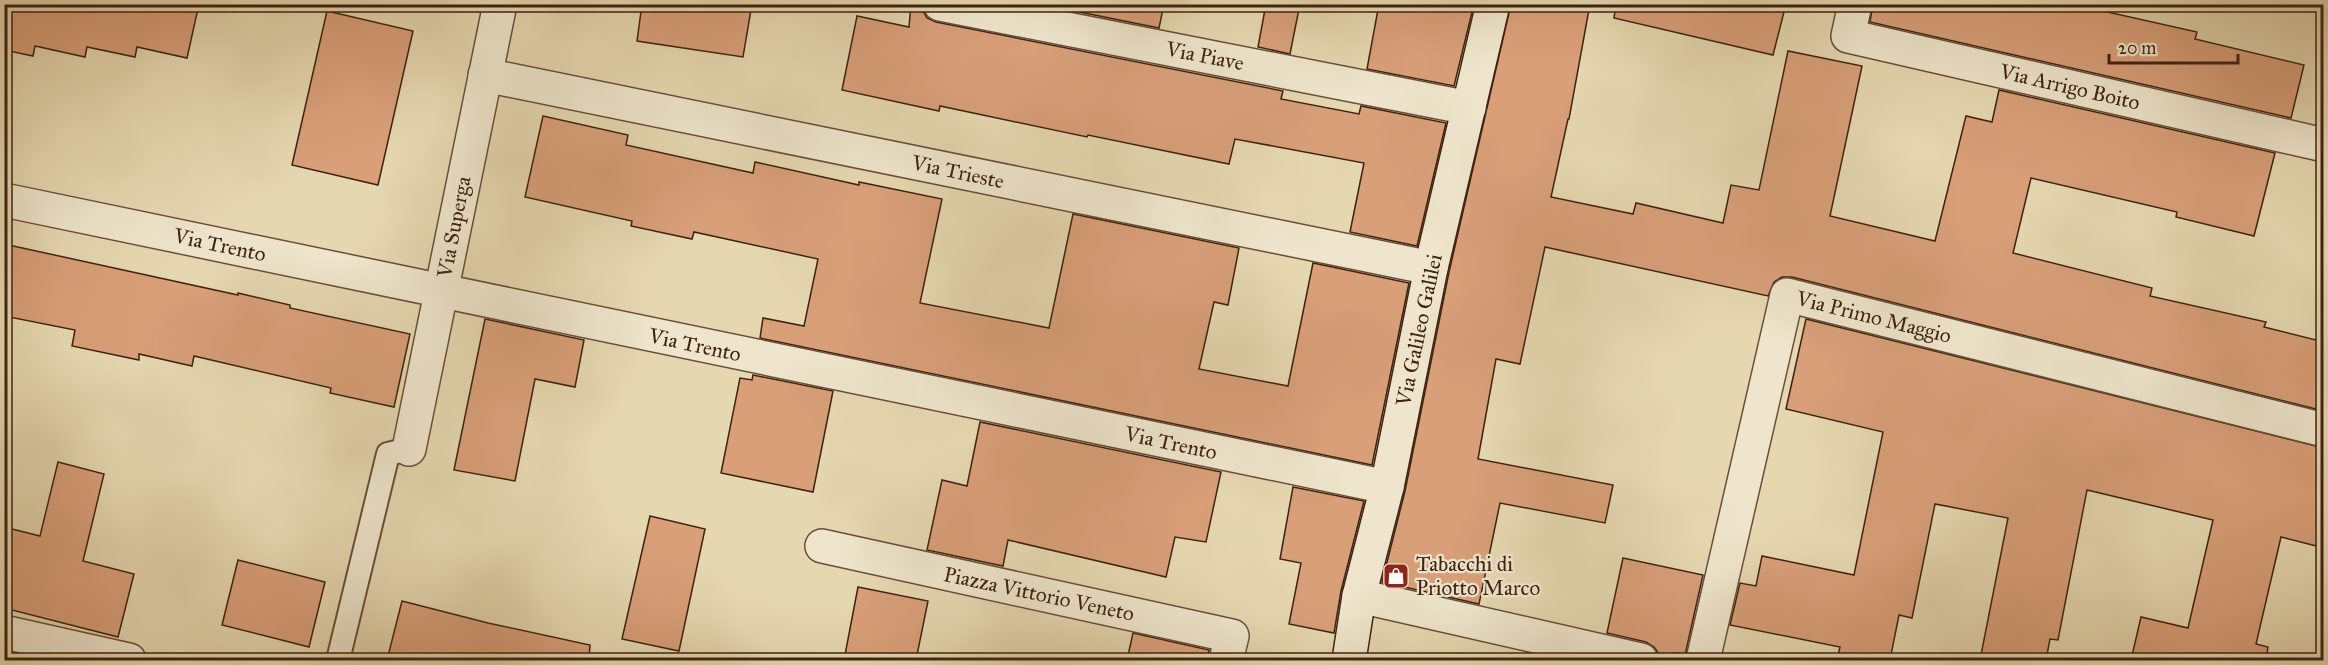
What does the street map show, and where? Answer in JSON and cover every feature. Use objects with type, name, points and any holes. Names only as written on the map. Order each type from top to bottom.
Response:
[{"type":"street","name":"Via Superga","points":[[409,448],[500,4]]},
{"type":"street","name":"Via Piave","points":[[940,4],[1469,108]]},
{"type":"street","name":"Via Galileo Galilei","points":[[1347,659],[1359,596],[1387,487],[1431,268],[1493,4]]},
{"type":"street","name":"Via Arrigo Boito","points":[[1856,4],[1848,36],[2324,144]]},
{"type":"street","name":"Via Trieste","points":[[485,75],[1431,268]]},
{"type":"street","name":"Via Trento","points":[[4,200],[1387,487]]},
{"type":"street","name":"Via Primo Maggio","points":[[1703,660],[1787,295],[2324,430]]},
{"type":"street","name":"Piazza Vittorio Veneto","points":[[822,546],[1232,636],[1226,660]]},
{"type":"street","points":[[1359,596],[1641,660]]},
{"type":"street","points":[[4,632],[129,660]]},
{"type":"lane","points":[[338,660],[388,454],[409,448]]},
{"type":"building","points":[[4,4],[199,4],[187,58],[137,47],[135,57],[87,47],[85,57],[35,46],[33,56],[4,50]]},
{"type":"building","points":[[642,4],[752,4],[743,57],[637,41]]},
{"type":"building","points":[[911,4],[922,4],[927,18],[936,22],[1283,91],[1281,99],[1359,114],[1361,106],[1446,123],[1417,246],[1350,232],[1364,163],[1235,139],[1229,164],[940,106],[939,111],[842,90],[857,16],[909,27]]},
{"type":"building","points":[[1040,4],[1164,4],[1159,28]]},
{"type":"building","points":[[1266,4],[1300,4],[1290,54],[1258,47]]},
{"type":"building","points":[[1379,4],[1474,4],[1454,86],[1367,69]]},
{"type":"building","points":[[1511,4],[1590,4],[1569,119],[1551,197],[1633,214],[1636,203],[1723,223],[1731,185],[1759,190],[1788,51],[1862,66],[1830,216],[1935,241],[1966,116],[1992,122],[1999,90],[2275,153],[2254,236],[2176,217],[2177,212],[2031,178],[2013,253],[2152,288],[2150,296],[2266,322],[2264,327],[2324,342],[2324,411],[1792,277],[1782,277],[1774,282],[1768,296],[1545,247],[1520,364],[1496,359],[1478,459],[1613,485],[1605,523],[1500,503],[1479,604],[1382,582],[1405,491],[1449,272]]},
{"type":"building","points":[[1616,4],[1786,4],[1773,55],[1614,18]]},
{"type":"building","points":[[1873,4],[2072,4],[2197,32],[2195,39],[2304,65],[2291,118],[1870,22]]},
{"type":"building","points":[[327,11],[413,31],[378,185],[292,165]]},
{"type":"building","points":[[543,116],[628,135],[626,145],[753,173],[755,162],[859,185],[859,182],[942,199],[920,303],[1049,328],[1073,214],[1239,248],[1228,305],[1214,302],[1199,369],[1288,386],[1313,263],[1409,283],[1372,465],[760,338],[763,318],[804,326],[818,259],[694,232],[692,239],[631,226],[632,221],[525,197]]},
{"type":"building","points":[[4,244],[238,295],[238,293],[290,305],[290,308],[410,334],[394,407],[330,393],[331,388],[194,356],[192,366],[139,354],[139,360],[72,346],[75,330],[4,316]]},
{"type":"building","points":[[485,319],[584,340],[575,387],[535,379],[515,481],[454,470]]},
{"type":"building","points":[[1806,319],[2324,448],[2324,548],[2281,537],[2256,644],[2268,647],[2266,660],[2131,660],[2141,617],[2188,628],[2213,520],[2087,490],[2058,640],[2050,639],[2046,660],[1980,660],[2008,518],[1935,504],[1912,618],[1899,615],[1890,660],[1837,660],[1840,647],[1730,625],[1740,583],[1756,586],[1762,556],[1854,575],[1883,432],[1786,409]]},
{"type":"building","points":[[753,375],[833,391],[813,492],[721,473],[740,378],[752,380]]},
{"type":"building","points":[[980,422],[1221,472],[1206,542],[1175,537],[1166,577],[1008,540],[1003,566],[927,550],[942,480],[967,486]]},
{"type":"building","points":[[58,462],[104,474],[83,561],[134,574],[118,637],[4,608],[4,527],[40,536]]},
{"type":"building","points":[[1293,487],[1364,501],[1341,591],[1334,633],[1289,624],[1301,563],[1280,559]]},
{"type":"building","points":[[650,516],[705,529],[679,651],[622,639]]},
{"type":"building","points":[[1623,558],[1703,575],[1685,655],[1674,653],[1673,660],[1659,660],[1659,654],[1654,647],[1646,642],[1607,633]]},
{"type":"building","points":[[238,560],[325,582],[309,647],[222,625]]},
{"type":"building","points":[[858,587],[928,601],[916,660],[844,660]]},
{"type":"building","points":[[402,601],[488,623],[590,645],[589,660],[387,660]]},
{"type":"building","points":[[1133,633],[1209,650],[1208,660],[1127,660]]},
{"type":"place","name":"Tabacchi di Priotto Marco","points":[[1396,576]]}]
